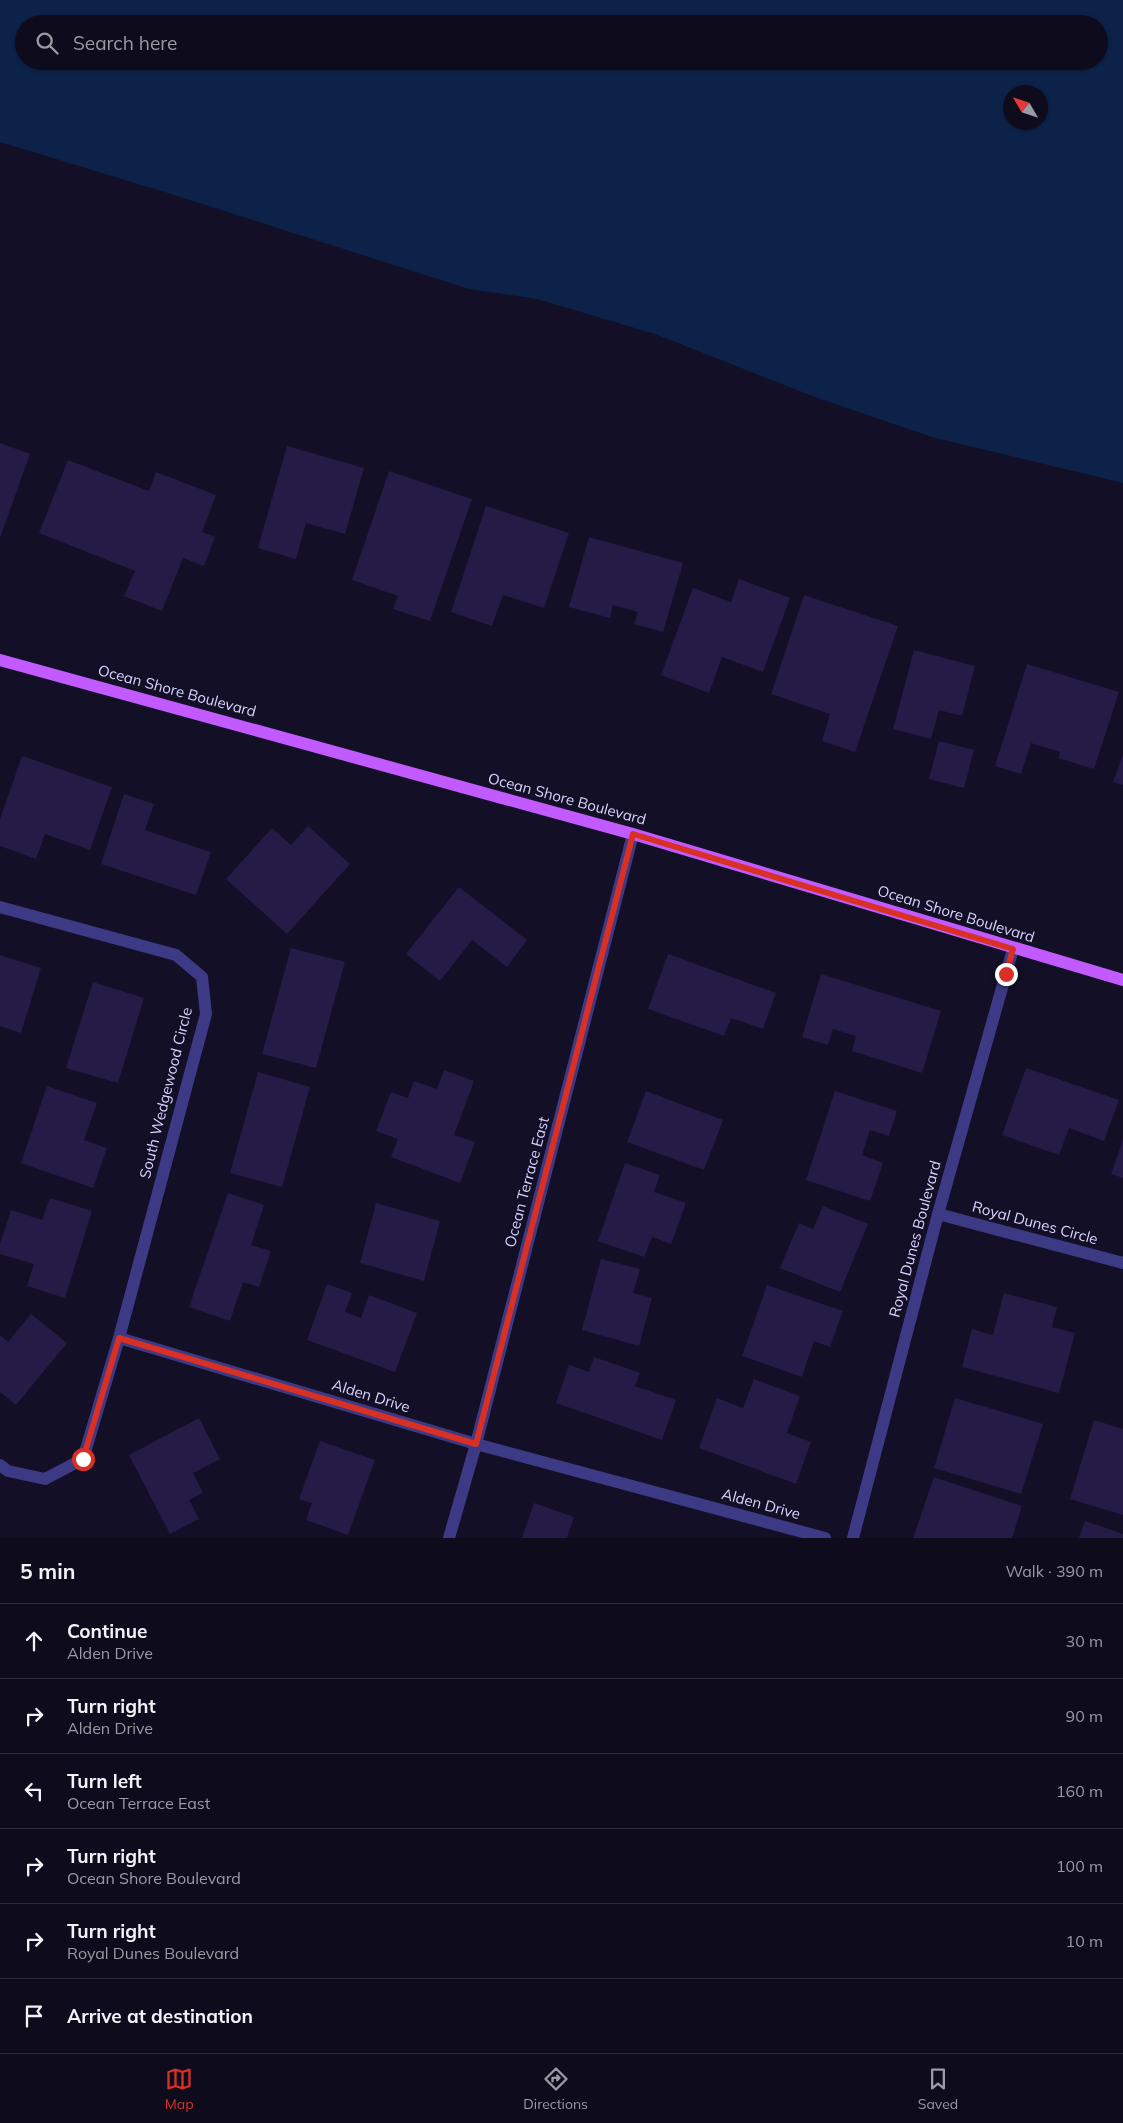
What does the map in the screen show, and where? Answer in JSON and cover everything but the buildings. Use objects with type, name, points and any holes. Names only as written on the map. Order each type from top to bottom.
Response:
[{"type":"main road","name":"Ocean Shore Boulevard","points":[[0,660],[633,834],[1013,949],[1123,980]]},
{"type":"street","name":"Ocean Terrace East","points":[[449,1538],[476,1444],[633,834]]},
{"type":"street","name":"South Wedgewood Circle","points":[[0,907],[176,955],[202,977],[206,1014],[119,1338]]},
{"type":"street","name":"Royal Dunes Boulevard","points":[[853,1538],[938,1214],[1013,949]]},
{"type":"street","name":"Royal Dunes Circle","points":[[938,1214],[1123,1263]]},
{"type":"street","name":"Alden Drive","points":[[119,1338],[476,1444],[825,1538]]},
{"type":"street","points":[[0,1464],[8,1471],[45,1479],[83,1459],[119,1338]]},
{"type":"water","points":[[0,0],[1123,0],[1123,483],[932,437],[815,397],[655,334],[537,299],[469,289],[171,194],[0,142]]},
{"type":"route","points":[[83,1459],[119,1338],[476,1444],[633,834],[1013,949],[1006,974]]}]
